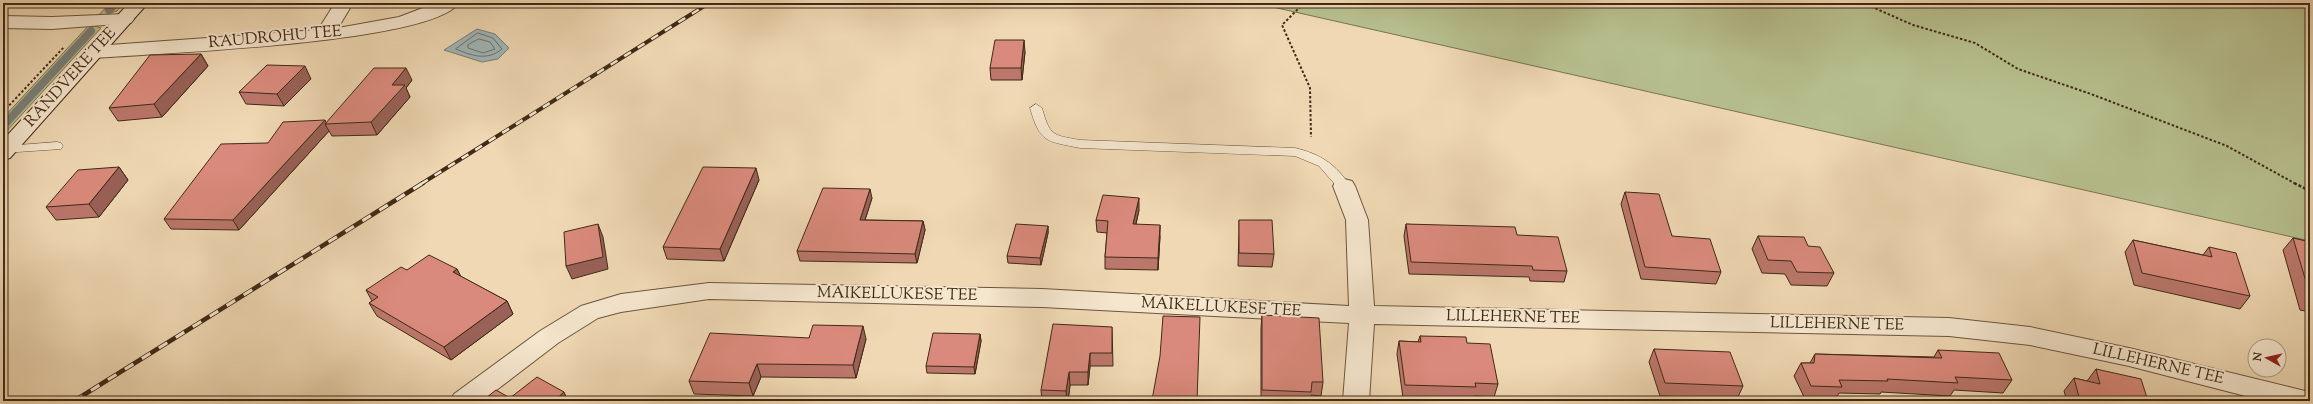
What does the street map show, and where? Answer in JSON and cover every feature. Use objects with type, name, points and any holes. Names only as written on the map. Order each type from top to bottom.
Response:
[{"type":"street","name":"RANDVERE TEE","points":[[4,151],[139,3]]},
{"type":"street","points":[[325,34],[344,3]]},
{"type":"street","name":"RAUDROHU TEE","points":[[95,52],[325,34],[380,27],[399,22],[450,3]]},
{"type":"street","points":[[3,22],[52,23],[125,19]]},
{"type":"street","points":[[1344,186],[1357,220],[1362,315],[1356,401]]},
{"type":"street","name":"MAIKELLUKESE TEE","points":[[463,401],[549,337],[590,312],[621,302],[709,291],[1042,298],[1362,315]]},
{"type":"street","name":"LILLEHERNE TEE","points":[[1362,315],[1949,327],[2030,336],[2129,357],[2305,401]]},
{"type":"lane","points":[[1036,108],[1042,130],[1053,138],[1080,144],[1295,152],[1311,155],[1332,168],[1344,186]]},
{"type":"lane","points":[[4,151],[57,146]]},
{"type":"path","points":[[1304,3],[1282,25],[1310,88],[1311,155]]},
{"type":"path","points":[[1863,3],[1913,25],[1975,43],[2018,69],[2091,94],[2227,146],[2310,191]]},
{"type":"path","points":[[3,112],[67,43]]},
{"type":"green space","points":[[110,3],[124,3],[117,11],[97,17]]},
{"type":"green space","points":[[1255,3],[2310,3],[2310,241]]},
{"type":"green space","points":[[90,24],[101,28],[3,135],[3,118]]},
{"type":"water","points":[[477,29],[495,34],[509,48],[498,59],[482,62],[444,50]]},
{"type":"building","points":[[995,40],[1024,40],[1021,68],[990,68]]},
{"type":"building","points":[[201,54],[154,104],[109,108],[150,55]]},
{"type":"building","points":[[267,65],[305,66],[277,94],[239,92]]},
{"type":"building","points":[[374,68],[406,68],[392,85],[405,85],[371,122],[325,124]]},
{"type":"building","points":[[325,120],[233,220],[164,219],[221,144],[268,143],[283,122]]},
{"type":"building","points":[[119,167],[89,204],[46,207],[78,170]]},
{"type":"building","points":[[703,167],[756,168],[720,249],[663,247]]},
{"type":"building","points":[[823,188],[870,189],[860,220],[923,221],[915,254],[797,251]]},
{"type":"building","points":[[1625,192],[1659,194],[1672,236],[1710,239],[1721,272],[1645,267]]},
{"type":"building","points":[[1103,195],[1139,198],[1133,224],[1160,225],[1158,258],[1105,257],[1108,221],[1096,220]]},
{"type":"building","points":[[1239,220],[1272,220],[1274,254],[1239,253]]},
{"type":"building","points":[[598,224],[603,257],[566,266],[564,232]]},
{"type":"building","points":[[1016,224],[1048,226],[1040,258],[1007,256]]},
{"type":"building","points":[[1406,224],[1515,227],[1517,235],[1558,237],[1567,271],[1533,270],[1532,266],[1411,262]]},
{"type":"building","points":[[1758,236],[1804,237],[1808,246],[1820,247],[1834,273],[1797,272],[1791,261],[1768,260]]},
{"type":"building","points":[[2293,238],[2310,242],[2310,295]]},
{"type":"building","points":[[2133,240],[2212,257],[2209,247],[2236,253],[2250,296],[2142,273]]},
{"type":"building","points":[[429,255],[457,269],[453,272],[507,301],[444,347],[369,303],[378,297],[366,290],[401,267],[407,270]]},
{"type":"building","points":[[1262,315],[1319,318],[1323,382],[1312,382],[1311,392],[1262,390]]},
{"type":"building","points":[[1163,316],[1200,317],[1197,401],[1152,400],[1160,356]]},
{"type":"building","points":[[1053,324],[1112,327],[1112,353],[1090,353],[1088,372],[1069,372],[1066,391],[1041,390]]},
{"type":"building","points":[[813,325],[863,326],[853,365],[757,364],[749,383],[689,381],[710,333],[809,338]]},
{"type":"building","points":[[933,333],[980,334],[974,367],[926,366]]},
{"type":"building","points":[[1420,336],[1466,337],[1467,343],[1490,344],[1498,384],[1475,383],[1476,387],[1405,385],[1399,341],[1421,342]]},
{"type":"building","points":[[1654,349],[1730,352],[1743,386],[1665,383]]},
{"type":"building","points":[[1938,350],[1999,353],[2012,380],[1955,377],[1958,383],[1887,379],[1888,381],[1839,380],[1842,387],[1811,386],[1801,363],[1814,363],[1815,354],[1942,358]]},
{"type":"building","points":[[2096,369],[2141,379],[2148,401],[2080,401],[2074,378],[2100,384]]},
{"type":"building","points":[[537,377],[564,392],[554,401],[482,401],[496,390],[510,398]]},
{"type":"waterway","points":[[109,10],[116,3]]},
{"type":"waterway","points":[[3,126],[91,31]]},
{"type":"railway","points":[[421,184],[709,3]]},
{"type":"railway","points":[[74,401],[423,183]]}]
